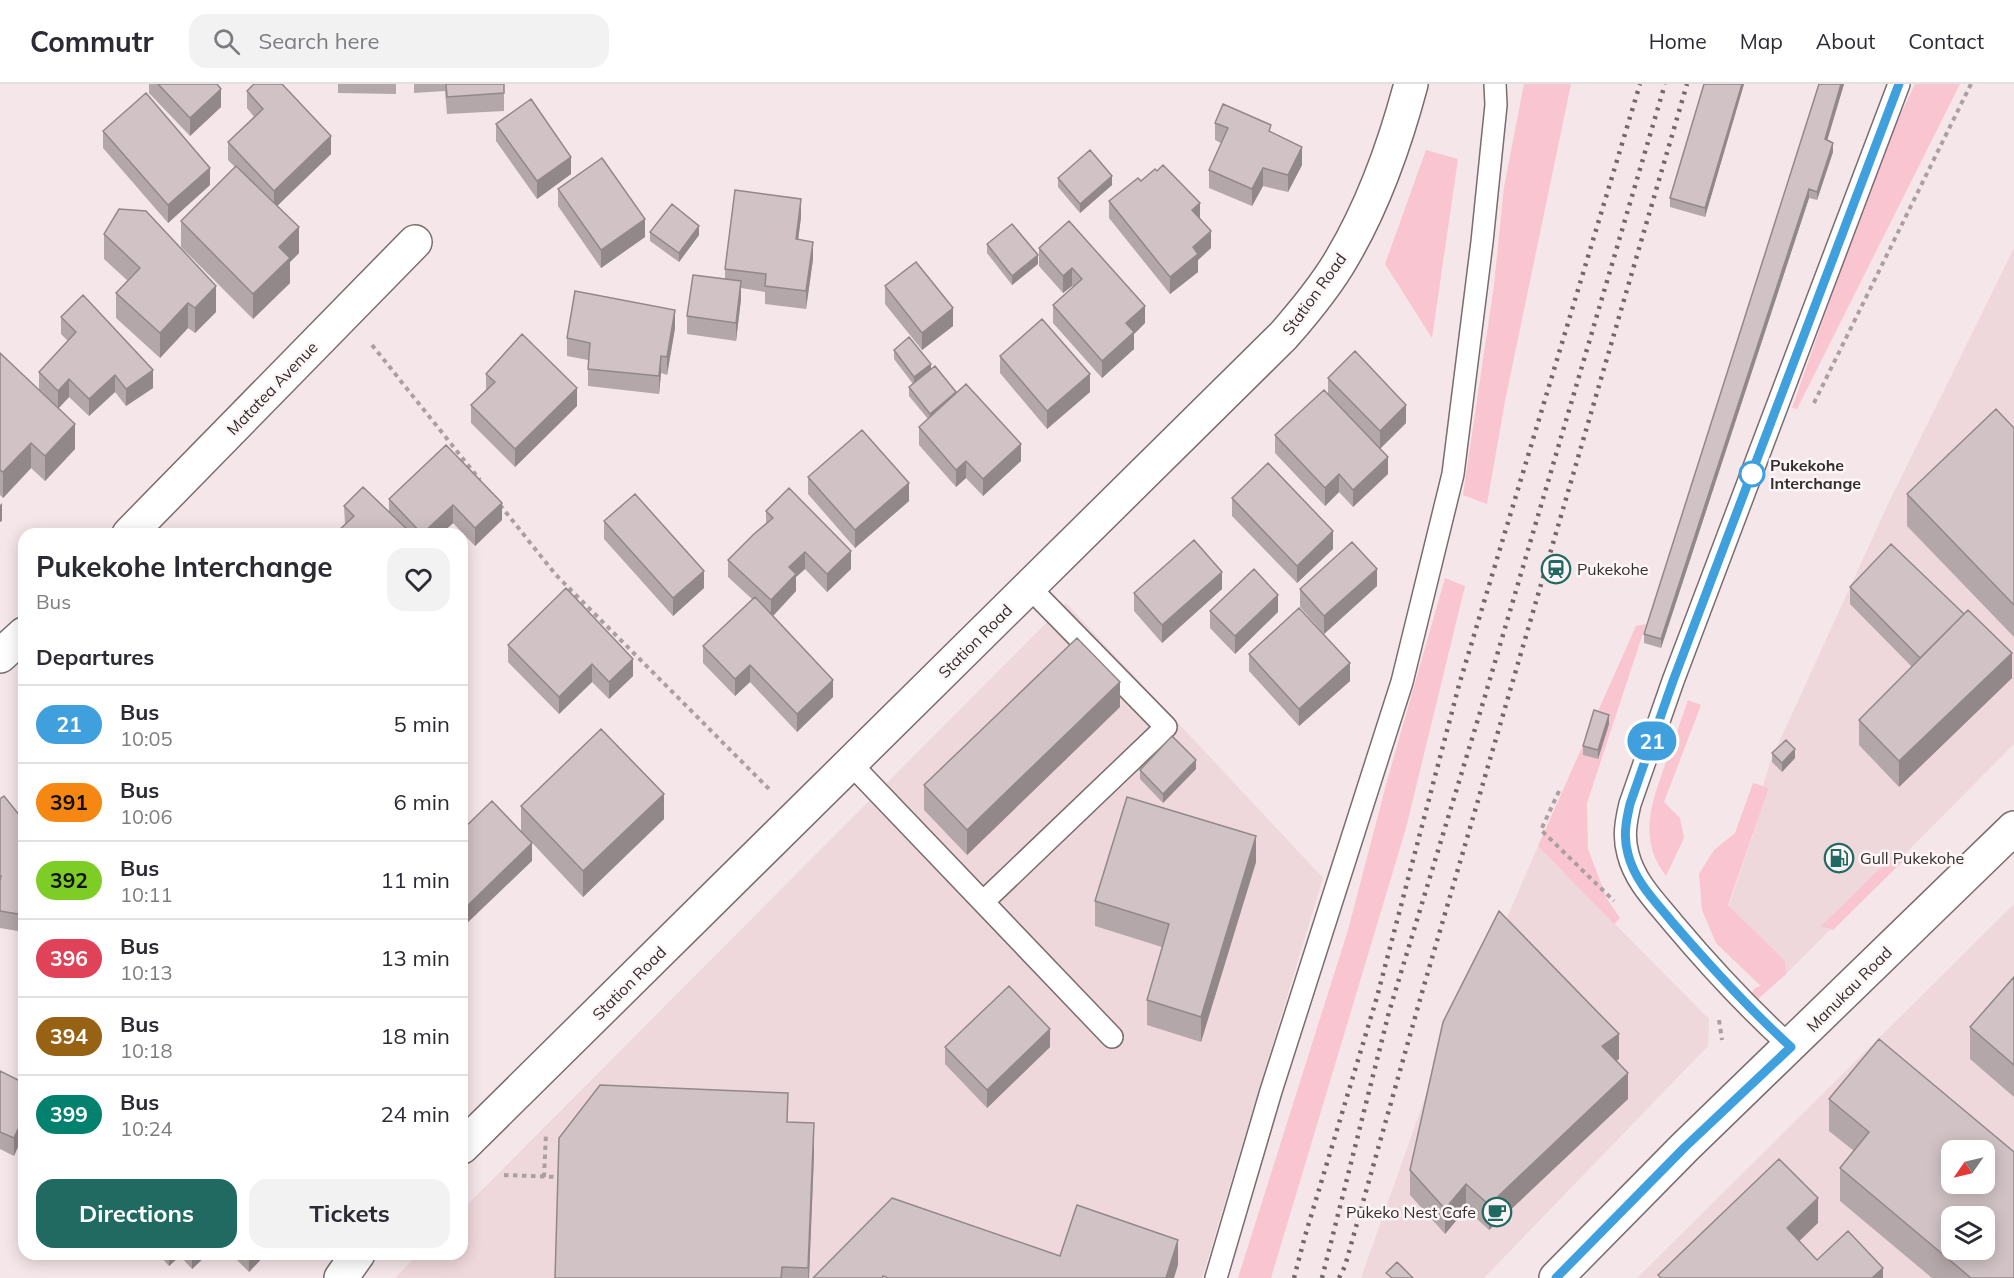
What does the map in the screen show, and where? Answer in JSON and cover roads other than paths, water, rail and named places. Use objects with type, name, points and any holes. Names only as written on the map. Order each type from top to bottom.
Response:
[{"type":"street","name":"Station Road","points":[[468,1141],[1284,335],[1314,299],[1342,259],[1371,203],[1411,84]]},
{"type":"street","name":"Matatea Avenue","points":[[135,528],[415,242]]},
{"type":"street","points":[[0,656],[18,640]]},
{"type":"street","name":"Manukau Road","points":[[1556,1278],[1685,1147],[1791,1047],[2014,828]]},
{"type":"street","points":[[341,1278],[354,1260]]},
{"type":"lane","points":[[1215,1278],[1271,1091],[1402,682],[1453,474],[1482,242],[1496,105],[1495,84]]},
{"type":"lane","points":[[1791,1047],[1744,1003],[1646,890],[1628,856],[1624,840],[1626,821],[1677,670],[1899,84]]},
{"type":"lane","points":[[982,902],[1166,727],[1029,587]]},
{"type":"lane","points":[[851,764],[1112,1038]]},
{"type":"railway","points":[[1294,1278],[1377,997],[1459,685],[1640,84]]},
{"type":"railway","points":[[1322,1278],[1389,1012],[1485,696],[1665,84]]},
{"type":"railway","points":[[1339,1278],[1345,1266],[1423,989],[1687,84]]},
{"type":"place","name":"Pukekohe Interchange","points":[[1752,474]]},
{"type":"place","name":"Pukekohe","points":[[1556,569]]},
{"type":"place","name":"Gull Pukekohe","points":[[1839,858]]},
{"type":"place","name":"Pukeko Nest Cafe","points":[[1497,1212]]}]
